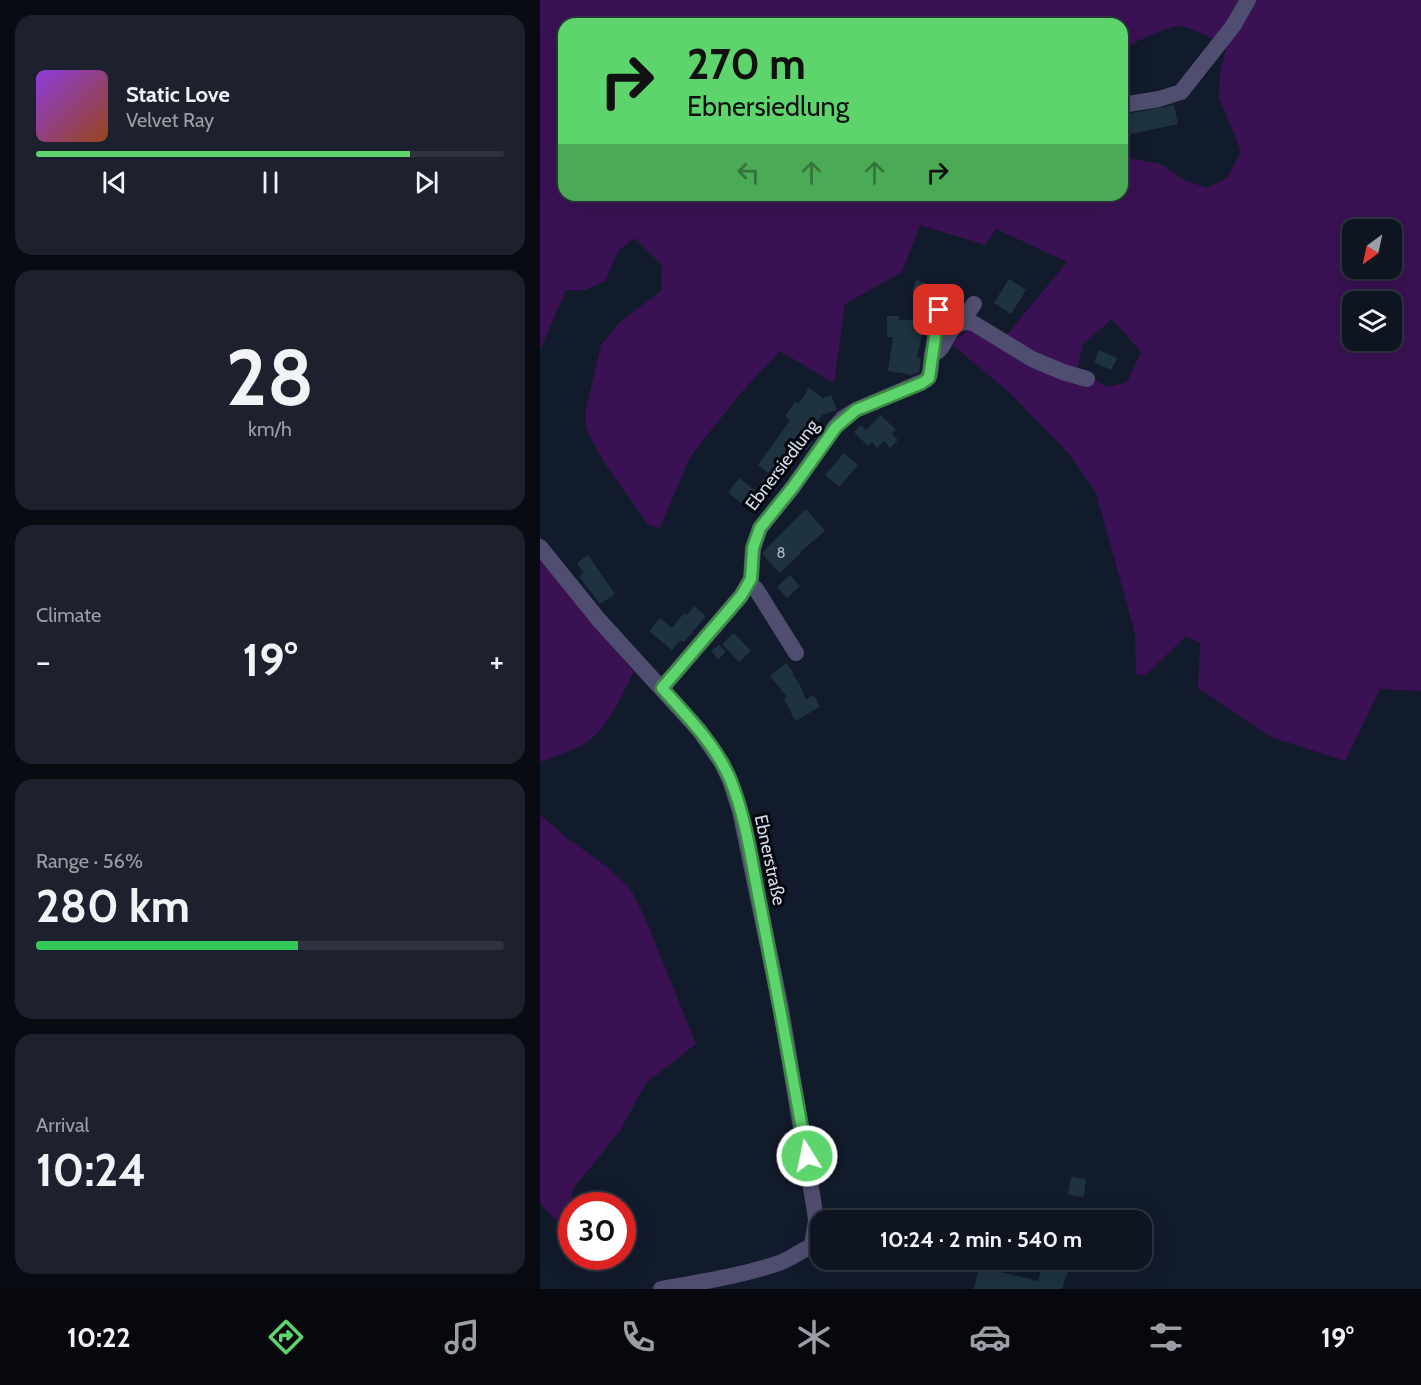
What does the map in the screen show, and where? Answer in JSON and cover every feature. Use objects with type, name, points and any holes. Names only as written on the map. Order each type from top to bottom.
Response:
[{"type":"street","points":[[1128,104],[1159,99],[1180,92],[1233,26],[1248,0]]},
{"type":"street","name":"Ebnersiedlung","points":[[932,354],[940,350],[950,331],[964,322],[964,318],[974,304]]},
{"type":"street","name":"Ebnersiedlung","points":[[662,688],[726,615],[749,584],[754,541],[760,528],[793,487],[829,435],[849,414],[926,380],[930,374],[939,310]]},
{"type":"street","points":[[964,322],[979,325],[1032,359],[1087,379]]},
{"type":"street","name":"Ebnerstraße","points":[[540,547],[591,610],[662,688],[713,749],[730,780],[740,811],[781,1009],[815,1210]]},
{"type":"street","points":[[749,584],[756,589],[796,653]]},
{"type":"street","name":"Ebnerstraße","points":[[661,1289],[731,1276],[777,1264],[810,1248]]},
{"type":"shaded area","points":[[540,0],[1421,0],[1421,691],[1380,689],[1345,761],[1271,737],[1198,688],[1200,643],[1186,636],[1145,676],[1136,674],[1135,633],[1096,493],[1069,454],[1009,392],[950,343],[971,328],[1000,343],[1067,262],[996,229],[985,245],[920,225],[902,272],[845,304],[834,383],[780,351],[739,395],[690,457],[660,528],[648,525],[604,462],[586,426],[586,409],[601,345],[619,323],[661,291],[662,265],[635,238],[619,250],[605,281],[585,290],[566,290],[540,350]],"holes":[[[1112,319],[1141,352],[1127,382],[1108,387],[1077,370],[1083,344]]]},
{"type":"shaded area","points":[[540,557],[634,672],[610,716],[591,739],[567,752],[540,762]]},
{"type":"shaded area","points":[[540,815],[610,869],[631,890],[646,920],[696,1044],[646,1083],[620,1131],[573,1192],[558,1192],[558,1223],[540,1203]]},
{"type":"building","points":[[1174,105],[1178,124],[1128,135],[1128,114]]},
{"type":"building","points":[[1009,279],[1026,290],[1011,314],[994,303]]},
{"type":"building","points":[[916,280],[932,286],[928,297],[912,291]]},
{"type":"building","points":[[887,316],[899,316],[899,320],[913,320],[913,323],[924,326],[917,358],[921,358],[919,372],[912,375],[888,371],[893,337],[887,337]]},
{"type":"building","points":[[1099,350],[1117,358],[1111,370],[1094,362]]},
{"type":"building","points":[[809,388],[823,398],[831,395],[837,410],[822,415],[807,436],[813,441],[806,451],[803,449],[753,512],[728,493],[739,478],[755,490],[768,473],[758,465],[790,420],[785,416],[795,402],[798,404]]},
{"type":"building","points":[[881,415],[896,430],[892,434],[898,440],[890,448],[884,441],[877,448],[872,442],[868,446],[854,432],[861,425],[866,430]]},
{"type":"building","points":[[844,453],[858,465],[839,487],[825,475]]},
{"type":"building","points":[[806,509],[825,531],[780,573],[763,555],[763,552]]},
{"type":"building","points":[[588,555],[615,594],[600,604],[579,576],[584,573],[577,563]]},
{"type":"building","points":[[790,575],[800,586],[787,598],[777,587]]},
{"type":"building","points":[[694,606],[706,616],[684,642],[680,640],[672,650],[649,631],[660,618],[672,628],[684,613],[687,615]]},
{"type":"building","points":[[734,633],[751,651],[739,662],[722,644]]},
{"type":"building","points":[[719,645],[726,652],[718,659],[711,651]]},
{"type":"building","points":[[786,663],[794,673],[792,674],[806,699],[814,695],[820,707],[795,721],[784,698],[787,697],[770,676]]},
{"type":"building","points":[[1071,1177],[1086,1179],[1084,1197],[1068,1195]]},
{"type":"building","points":[[978,1270],[996,1270],[1038,1281],[1041,1270],[1069,1270],[1062,1289],[974,1289]]},
{"type":"route","points":[[807,1156],[781,1009],[735,794],[722,763],[713,749],[662,688],[741,596],[751,579],[754,541],[760,528],[843,418],[929,378],[939,310]]}]
